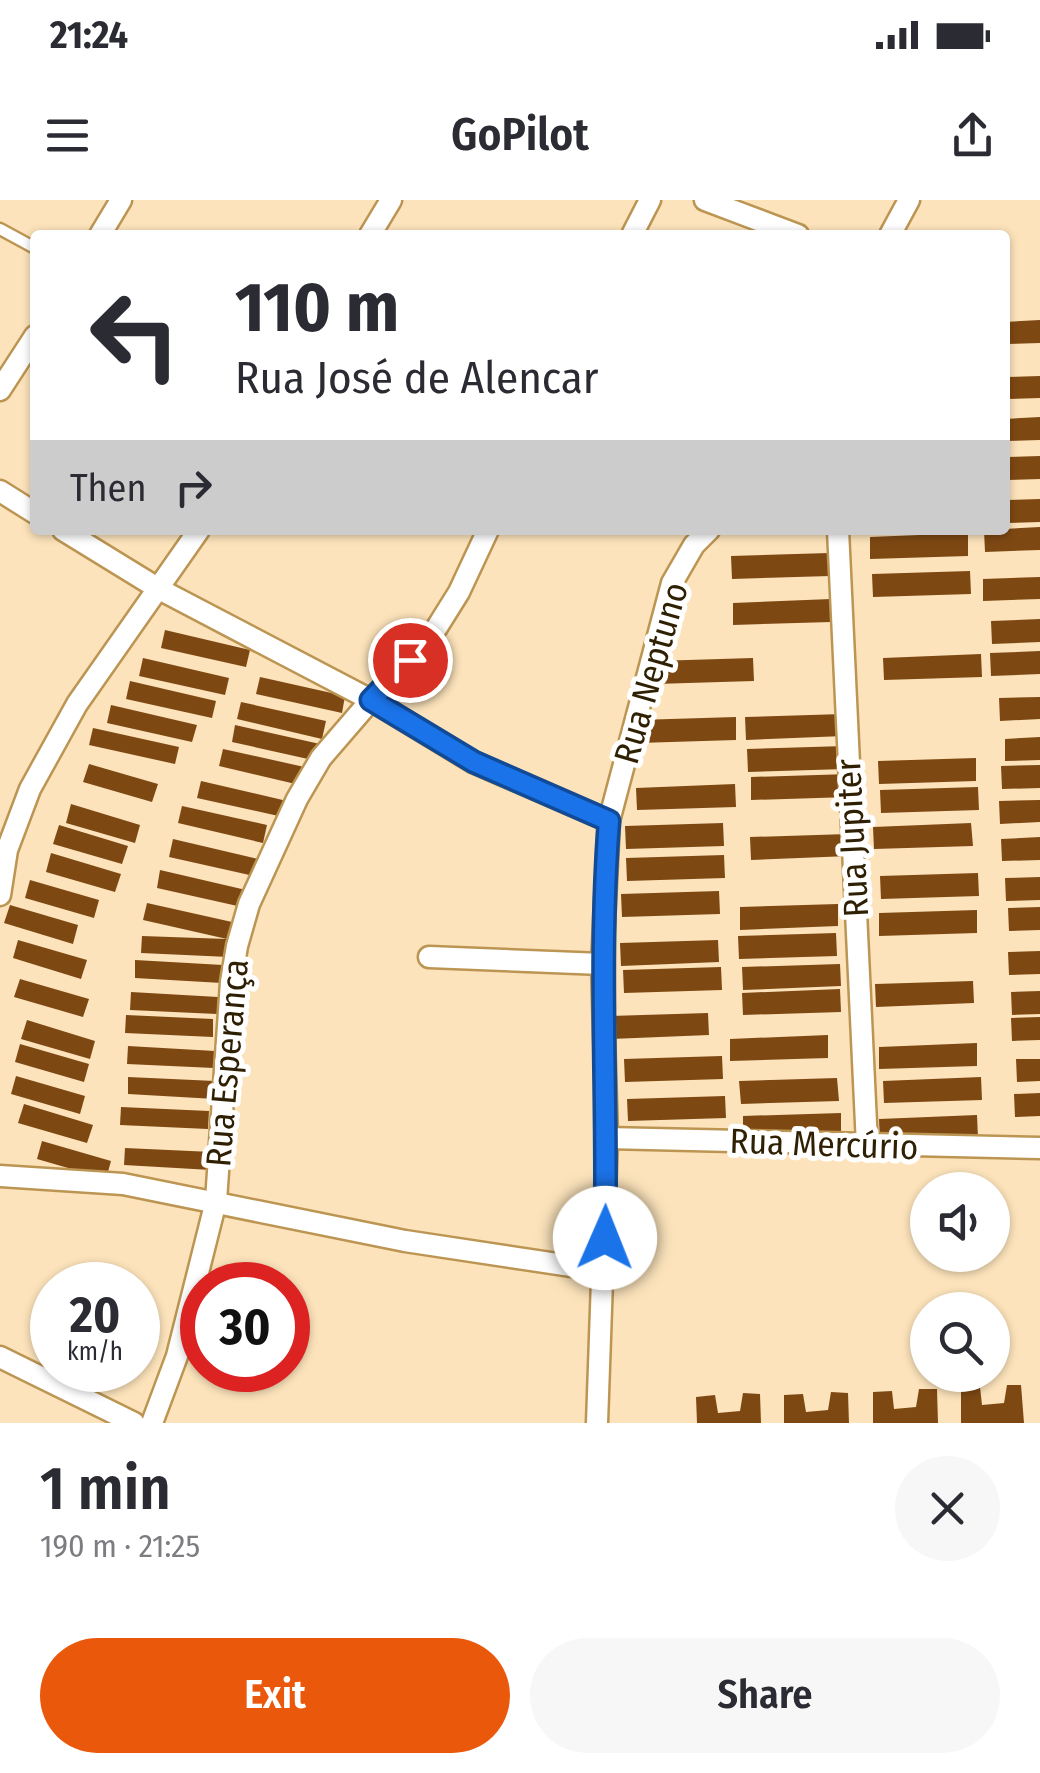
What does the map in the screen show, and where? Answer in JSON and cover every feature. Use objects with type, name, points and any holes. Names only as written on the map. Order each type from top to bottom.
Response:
[{"type":"street","points":[[103,230],[121,200]]},
{"type":"street","points":[[373,230],[392,200]]},
{"type":"street","points":[[635,230],[650,200]]},
{"type":"street","points":[[705,200],[785,230]]},
{"type":"street","points":[[893,230],[909,200]]},
{"type":"street","points":[[0,390],[30,344]]},
{"type":"street","points":[[0,491],[30,510]]},
{"type":"street","points":[[71,535],[160,589],[371,700],[474,762],[609,821]]},
{"type":"street","points":[[0,895],[8,850],[30,789],[77,704],[196,535]]},
{"type":"street","name":"Rua Esperança","points":[[152,1423],[177,1356],[216,1201],[231,982],[250,904],[297,800],[322,758],[371,700],[430,640],[459,592],[486,535]]},
{"type":"street","name":"Rua Neptuno","points":[[596,1423],[608,1138],[602,964],[609,821],[672,584],[705,535]]},
{"type":"street","name":"Rua Jupiter","points":[[838,535],[867,1145]]},
{"type":"street","points":[[429,958],[602,964]]},
{"type":"street","name":"Rua Mercúrio","points":[[608,1138],[1040,1148]]},
{"type":"street","points":[[0,1176],[123,1184],[405,1241],[604,1271]]},
{"type":"street","points":[[0,1357],[134,1423]]},
{"type":"lane","points":[[0,229],[30,245]]},
{"type":"building","points":[[1040,320],[1040,343],[1010,344],[1010,322]]},
{"type":"building","points":[[1040,376],[1040,398],[1010,399],[1010,377]]},
{"type":"building","points":[[1040,417],[1040,440],[1010,441],[1010,419]]},
{"type":"building","points":[[1040,456],[1040,479],[1010,480],[1010,457]]},
{"type":"building","points":[[1040,499],[1040,522],[1010,523],[1010,500]]},
{"type":"building","points":[[1040,527],[1040,550],[985,552],[984,535],[1010,535],[1010,529]]},
{"type":"building","points":[[968,535],[968,556],[870,559],[870,537]]},
{"type":"building","points":[[829,553],[830,576],[732,579],[731,556]]},
{"type":"building","points":[[970,571],[971,594],[873,597],[872,574]]},
{"type":"building","points":[[1040,577],[1040,599],[983,601],[983,579]]},
{"type":"building","points":[[831,599],[831,622],[733,625],[733,603]]},
{"type":"building","points":[[1040,619],[1040,642],[992,644],[991,621]]},
{"type":"building","points":[[165,630],[250,650],[246,667],[161,648]]},
{"type":"building","points":[[1040,651],[1040,674],[991,676],[990,653]]},
{"type":"building","points":[[981,654],[982,677],[884,680],[883,658]]},
{"type":"building","points":[[143,658],[229,678],[225,695],[139,676]]},
{"type":"building","points":[[753,658],[754,681],[655,684],[655,661]]},
{"type":"building","points":[[260,677],[345,696],[342,713],[256,694]]},
{"type":"building","points":[[130,681],[216,701],[212,718],[126,699]]},
{"type":"building","points":[[1040,697],[1040,719],[1000,721],[999,698]]},
{"type":"building","points":[[241,702],[326,721],[322,739],[237,719]]},
{"type":"building","points":[[111,705],[197,725],[192,742],[107,723]]},
{"type":"building","points":[[843,714],[844,736],[746,740],[745,717]]},
{"type":"building","points":[[736,717],[736,740],[638,743],[638,720]]},
{"type":"building","points":[[235,725],[320,744],[317,761],[232,742]]},
{"type":"building","points":[[93,728],[179,747],[175,764],[89,745]]},
{"type":"building","points":[[1040,737],[1040,760],[1005,761],[1005,739]]},
{"type":"building","points":[[845,746],[846,769],[748,772],[747,749]]},
{"type":"building","points":[[223,749],[309,768],[304,786],[219,766]]},
{"type":"building","points":[[976,758],[976,781],[879,784],[878,761]]},
{"type":"building","points":[[89,764],[158,784],[152,802],[83,782]]},
{"type":"building","points":[[1040,765],[1040,788],[1002,789],[1001,766]]},
{"type":"building","points":[[849,774],[849,797],[751,800],[751,777]]},
{"type":"building","points":[[201,781],[287,801],[283,817],[197,798]]},
{"type":"building","points":[[735,784],[736,807],[637,810],[636,788]]},
{"type":"building","points":[[978,787],[979,810],[881,813],[880,790]]},
{"type":"building","points":[[1040,800],[1040,822],[1000,824],[999,801]]},
{"type":"building","points":[[71,804],[140,825],[135,843],[66,823]]},
{"type":"building","points":[[182,806],[267,825],[263,843],[178,823]]},
{"type":"building","points":[[723,823],[724,846],[626,849],[625,826]]},
{"type":"building","points":[[971,823],[973,846],[874,849],[873,827]]},
{"type":"building","points":[[59,825],[128,846],[122,864],[53,844]]},
{"type":"building","points":[[848,834],[849,856],[751,860],[750,837]]},
{"type":"building","points":[[1040,837],[1040,860],[1002,861],[1001,839]]},
{"type":"building","points":[[173,839],[258,859],[254,876],[169,857]]},
{"type":"building","points":[[51,853],[121,874],[115,892],[46,872]]},
{"type":"building","points":[[724,855],[725,878],[627,881],[626,858]]},
{"type":"building","points":[[160,870],[246,890],[242,907],[157,888]]},
{"type":"building","points":[[978,873],[979,896],[881,899],[880,876]]},
{"type":"building","points":[[1040,877],[1040,900],[1006,901],[1005,878]]},
{"type":"building","points":[[30,880],[99,900],[94,918],[25,898]]},
{"type":"building","points":[[719,891],[720,914],[622,917],[621,894]]},
{"type":"building","points":[[147,903],[232,922],[229,957],[141,953],[142,936],[227,939],[143,920]]},
{"type":"building","points":[[838,904],[838,926],[740,930],[740,907]]},
{"type":"building","points":[[10,905],[78,925],[73,944],[4,923]]},
{"type":"building","points":[[1040,907],[1040,930],[1009,931],[1008,908]]},
{"type":"building","points":[[977,910],[977,933],[879,936],[879,913]]},
{"type":"building","points":[[836,933],[837,956],[739,959],[738,936]]},
{"type":"building","points":[[18,940],[87,960],[81,979],[13,958]]},
{"type":"building","points":[[718,940],[719,962],[621,966],[620,943]]},
{"type":"building","points":[[1040,951],[1040,974],[1009,975],[1008,952]]},
{"type":"building","points":[[135,960],[223,965],[222,983],[135,978]]},
{"type":"building","points":[[840,964],[841,986],[743,990],[742,967]]},
{"type":"building","points":[[721,967],[722,990],[624,993],[623,970]]},
{"type":"building","points":[[20,979],[89,999],[83,1017],[14,997]]},
{"type":"building","points":[[973,981],[974,1003],[876,1007],[875,984]]},
{"type":"building","points":[[840,989],[841,1012],[743,1015],[742,993]]},
{"type":"building","points":[[1040,991],[1040,1014],[1012,1015],[1011,992]]},
{"type":"building","points":[[131,992],[218,997],[217,1014],[130,1010]]},
{"type":"building","points":[[708,1013],[709,1035],[611,1039],[610,1016]]},
{"type":"building","points":[[126,1015],[213,1019],[213,1037],[125,1033]]},
{"type":"building","points":[[1040,1017],[1040,1040],[1012,1041],[1011,1018]]},
{"type":"building","points":[[27,1020],[95,1041],[90,1059],[21,1039]]},
{"type":"building","points":[[828,1035],[828,1058],[730,1061],[730,1039]]},
{"type":"building","points":[[977,1043],[977,1066],[879,1069],[879,1047]]},
{"type":"building","points":[[20,1044],[89,1064],[84,1082],[15,1062]]},
{"type":"building","points":[[128,1046],[215,1051],[214,1068],[127,1064]]},
{"type":"building","points":[[722,1056],[723,1079],[625,1082],[624,1059]]},
{"type":"building","points":[[1016,1059],[1040,1059],[1040,1081],[1017,1082]]},
{"type":"building","points":[[16,1076],[85,1096],[80,1114],[11,1094]]},
{"type":"building","points":[[128,1077],[215,1081],[215,1099],[128,1094]]},
{"type":"building","points":[[981,1077],[982,1100],[884,1103],[883,1081]]},
{"type":"building","points":[[837,1078],[839,1101],[741,1104],[739,1081]]},
{"type":"building","points":[[1040,1093],[1040,1116],[1015,1117],[1014,1094]]},
{"type":"building","points":[[725,1096],[726,1118],[628,1121],[627,1099]]},
{"type":"building","points":[[24,1104],[93,1125],[87,1143],[18,1123]]},
{"type":"building","points":[[121,1107],[209,1111],[208,1129],[120,1125]]},
{"type":"building","points":[[841,1113],[841,1136],[743,1139],[743,1116]]},
{"type":"building","points":[[977,1115],[978,1138],[880,1142],[879,1119]]},
{"type":"building","points":[[42,1141],[111,1161],[106,1179],[37,1159]]},
{"type":"building","points":[[125,1148],[212,1152],[211,1170],[124,1165]]},
{"type":"building","points":[[1010,1385],[1021,1385],[1024,1423],[961,1423],[961,1392],[981,1392],[982,1405],[1004,1403]]},
{"type":"building","points":[[892,1391],[894,1409],[916,1407],[918,1392],[937,1392],[938,1423],[873,1423],[873,1392]]},
{"type":"building","points":[[831,1392],[848,1393],[849,1423],[784,1423],[784,1395],[803,1394],[806,1412],[828,1410]]},
{"type":"building","points":[[743,1393],[760,1394],[761,1423],[697,1423],[696,1397],[715,1395],[718,1413],[740,1411]]},
{"type":"route","points":[[410,660],[371,700],[474,762],[609,821],[602,964],[608,1138],[605,1238]]}]
